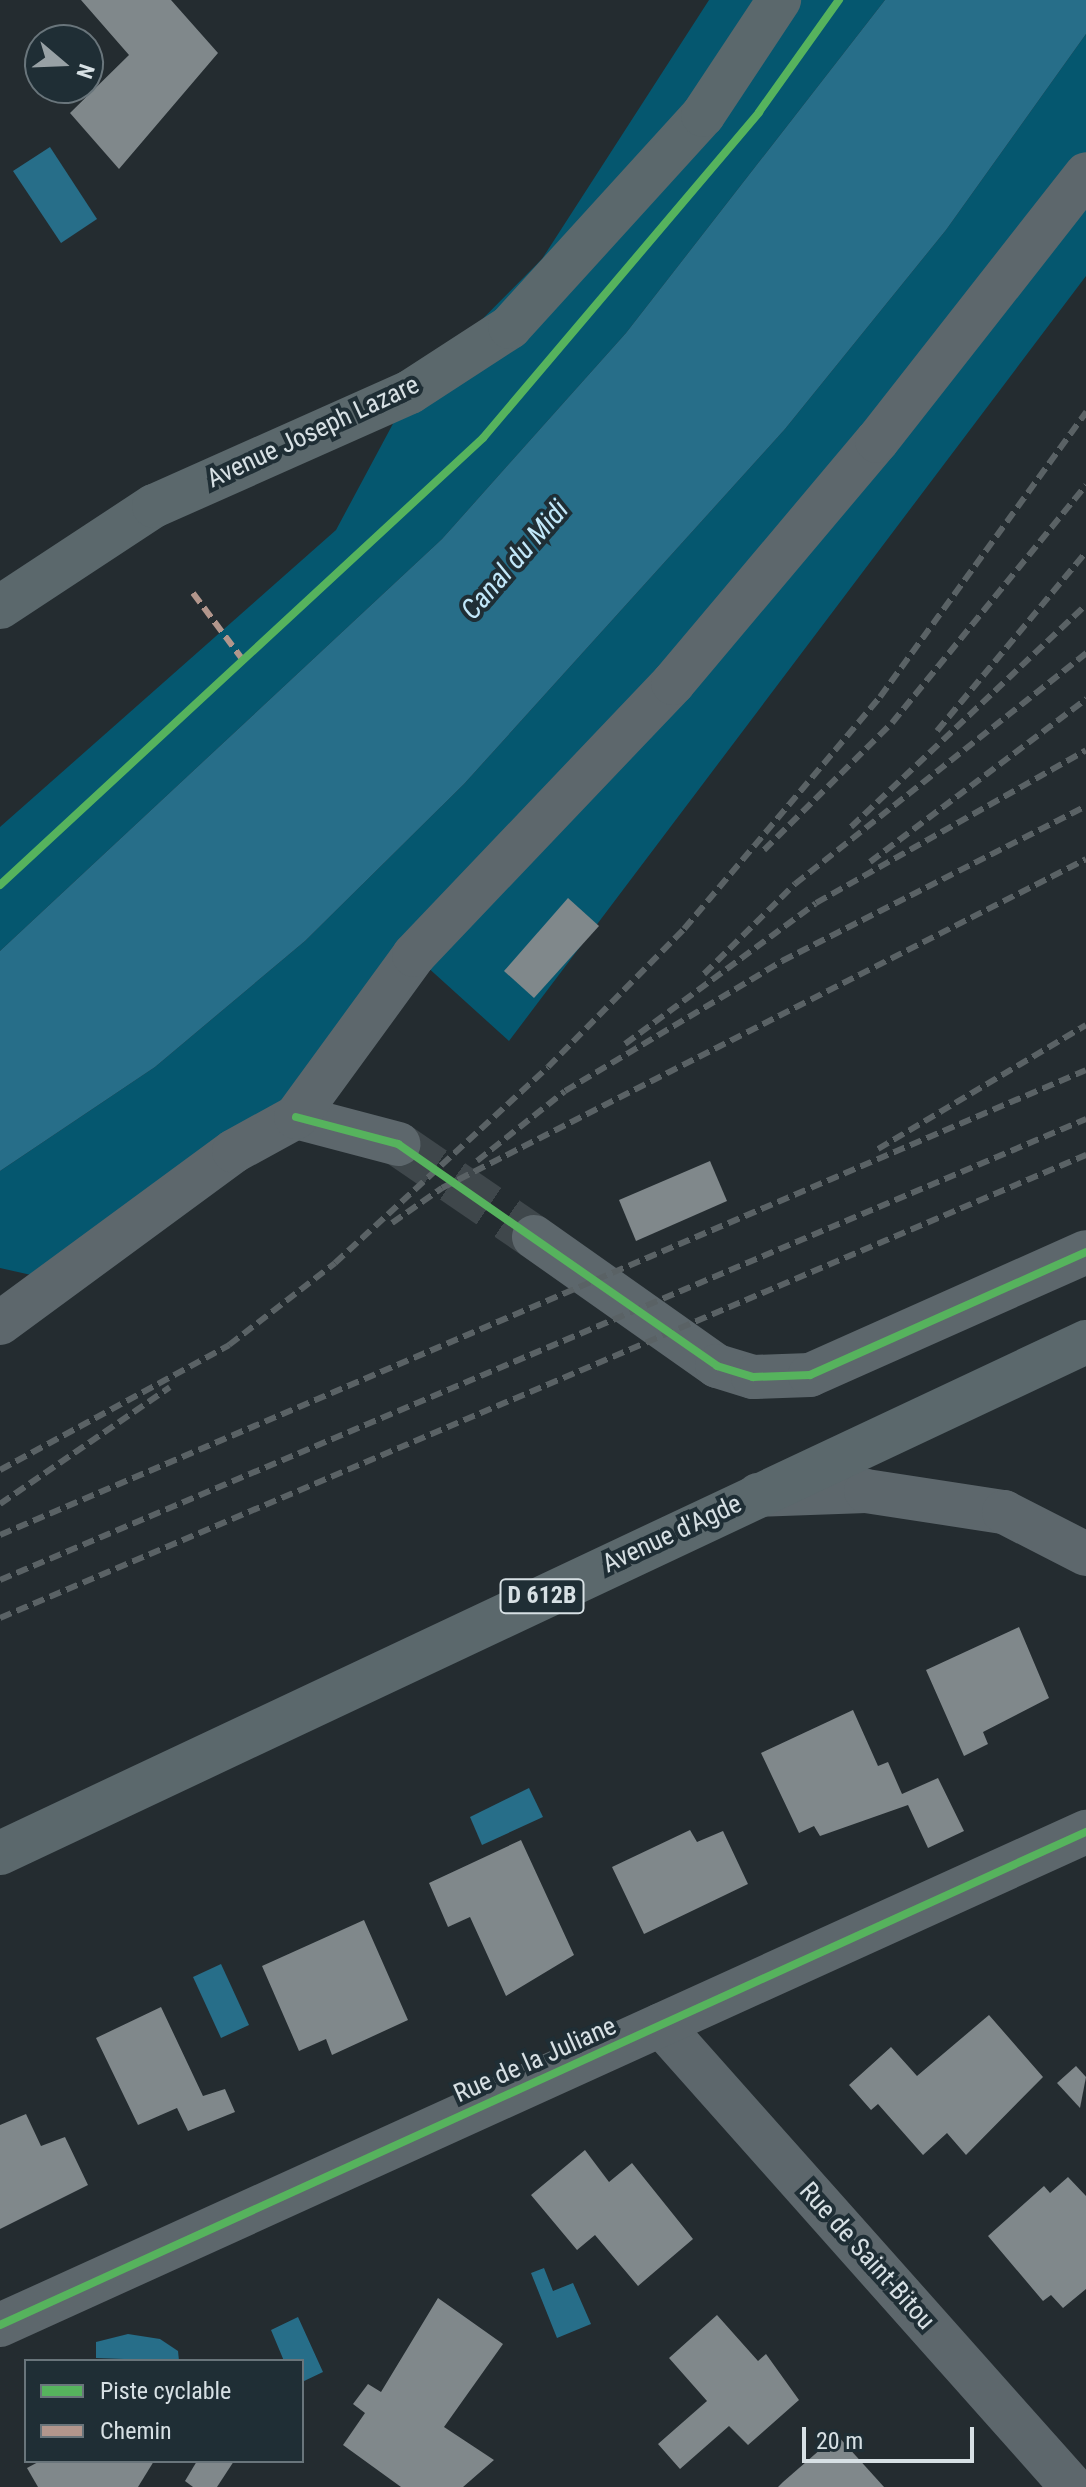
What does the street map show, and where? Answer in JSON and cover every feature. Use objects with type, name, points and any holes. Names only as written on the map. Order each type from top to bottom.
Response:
[{"type":"main road","name":"Avenue Joseph Lazare","points":[[0,607],[154,506],[410,392],[510,327],[703,115],[779,0]]},
{"type":"main road","name":"Avenue d'Agde","points":[[0,1853],[755,1495],[1086,1342]]},
{"type":"street","points":[[0,1323],[234,1151],[296,1117],[414,955],[673,683],[877,441],[1086,174]]},
{"type":"street","points":[[296,1117],[398,1144]]},
{"type":"street","points":[[534,1237],[717,1366],[753,1377],[810,1375],[1086,1252]]},
{"type":"street","points":[[755,1495],[866,1491],[1004,1512],[1086,1554]]},
{"type":"street","name":"Rue de la Juliane","points":[[0,2325],[1086,1832]]},
{"type":"street","name":"Rue de Saint-Bitou","points":[[661,2025],[1072,2487]]},
{"type":"shaded area","points":[[709,0],[885,0],[626,333],[442,539],[0,951],[0,827],[336,530],[410,392],[542,259]]},
{"type":"shaded area","points":[[1086,34],[1086,276],[509,1041],[414,955],[296,1117],[58,1281],[0,1268],[0,1171],[155,1067],[305,941],[464,784],[785,429],[946,230]]},
{"type":"water","name":"Canal du Midi","points":[[885,0],[1086,0],[1086,34],[946,230],[785,429],[464,784],[305,941],[155,1067],[0,1171],[0,951],[442,539],[626,333]]},
{"type":"water","points":[[50,147],[97,219],[61,243],[13,171]]},
{"type":"water","points":[[529,1788],[543,1817],[482,1845],[470,1817]]},
{"type":"water","points":[[221,1964],[249,2025],[221,2038],[193,1977]]},
{"type":"water","points":[[544,2268],[553,2291],[573,2283],[591,2324],[557,2338],[531,2273]]},
{"type":"water","points":[[298,2317],[323,2372],[304,2381],[304,2359],[283,2359],[271,2330]]},
{"type":"water","points":[[128,2334],[160,2339],[178,2351],[179,2359],[96,2358],[96,2342]]},
{"type":"building","points":[[81,0],[171,0],[218,53],[119,169],[70,113],[79,104],[104,104],[104,80],[129,55]]},
{"type":"building","points":[[568,898],[599,926],[534,998],[504,971]]},
{"type":"building","points":[[710,1161],[727,1201],[636,1241],[619,1200]]},
{"type":"building","points":[[1019,1627],[1049,1698],[983,1732],[988,1744],[964,1756],[926,1670]]},
{"type":"building","points":[[853,1710],[878,1766],[888,1762],[902,1794],[938,1778],[964,1831],[928,1848],[908,1805],[820,1836],[814,1826],[799,1833],[761,1753]]},
{"type":"building","points":[[690,1830],[697,1842],[723,1831],[748,1884],[644,1934],[612,1867]]},
{"type":"building","points":[[521,1840],[574,1955],[506,1996],[470,1917],[448,1927],[429,1883]]},
{"type":"building","points":[[364,1920],[408,2020],[332,2055],[326,2039],[299,2051],[262,1966]]},
{"type":"building","points":[[161,2007],[203,2096],[225,2089],[235,2112],[188,2131],[177,2108],[138,2125],[96,2038]]},
{"type":"building","points":[[989,2015],[1043,2077],[966,2155],[947,2133],[923,2155],[878,2104],[871,2110],[849,2085],[891,2047],[917,2076]]},
{"type":"building","points":[[1076,2066],[1086,2077],[1080,2108],[1057,2083]]},
{"type":"building","points":[[26,2114],[41,2146],[65,2137],[88,2185],[0,2229],[0,2125]]},
{"type":"building","points":[[585,2150],[609,2182],[632,2163],[693,2239],[638,2286],[595,2235],[577,2250],[531,2195]]},
{"type":"building","points":[[1068,2177],[1086,2196],[1086,2289],[1063,2308],[1051,2295],[1043,2301],[988,2236],[1044,2186],[1050,2193]]},
{"type":"building","points":[[438,2298],[503,2344],[444,2427],[494,2460],[463,2487],[401,2487],[343,2445],[365,2413],[353,2404],[368,2384],[381,2392]]},
{"type":"building","points":[[717,2315],[758,2361],[766,2354],[799,2400],[748,2445],[729,2426],[680,2469],[658,2444],[707,2401],[669,2358]]},
{"type":"building","points":[[837,2435],[884,2487],[778,2487],[783,2482]]},
{"type":"building","points":[[36,2463],[153,2463],[138,2487],[38,2487],[27,2468]]},
{"type":"building","points":[[196,2463],[233,2463],[217,2487],[193,2487],[185,2481]]},
{"type":"tunnel","points":[[398,1144],[534,1237]]},
{"type":"railway","points":[[0,1470],[229,1345],[335,1263],[548,1067],[684,929],[880,697],[1086,412]]},
{"type":"railway","points":[[764,850],[892,723],[1086,485]]},
{"type":"railway","points":[[937,731],[1086,552]]},
{"type":"railway","points":[[851,827],[1086,605]]},
{"type":"railway","points":[[704,974],[795,884],[1086,653]]},
{"type":"railway","points":[[870,862],[1086,699]]},
{"type":"railway","points":[[625,1044],[816,903],[1086,750]]},
{"type":"railway","points":[[477,1161],[565,1091],[782,961],[1086,806]]},
{"type":"railway","points":[[392,1223],[442,1188],[1086,859]]},
{"type":"railway","points":[[878,1149],[1086,1025]]},
{"type":"railway","points":[[0,1535],[1086,1070]]},
{"type":"railway","points":[[0,1580],[1086,1119]]},
{"type":"railway","points":[[0,1618],[1086,1155]]},
{"type":"railway","points":[[0,1504],[170,1387]]},
{"type":"marked path","points":[[193,593],[243,660]]},
{"type":"cycle path","points":[[0,885],[483,438],[759,112],[839,0]]},
{"type":"cycle path","points":[[296,1117],[398,1144],[717,1366],[753,1377],[810,1375],[1086,1252]]},
{"type":"cycle path","points":[[0,2325],[1086,1832]]}]
